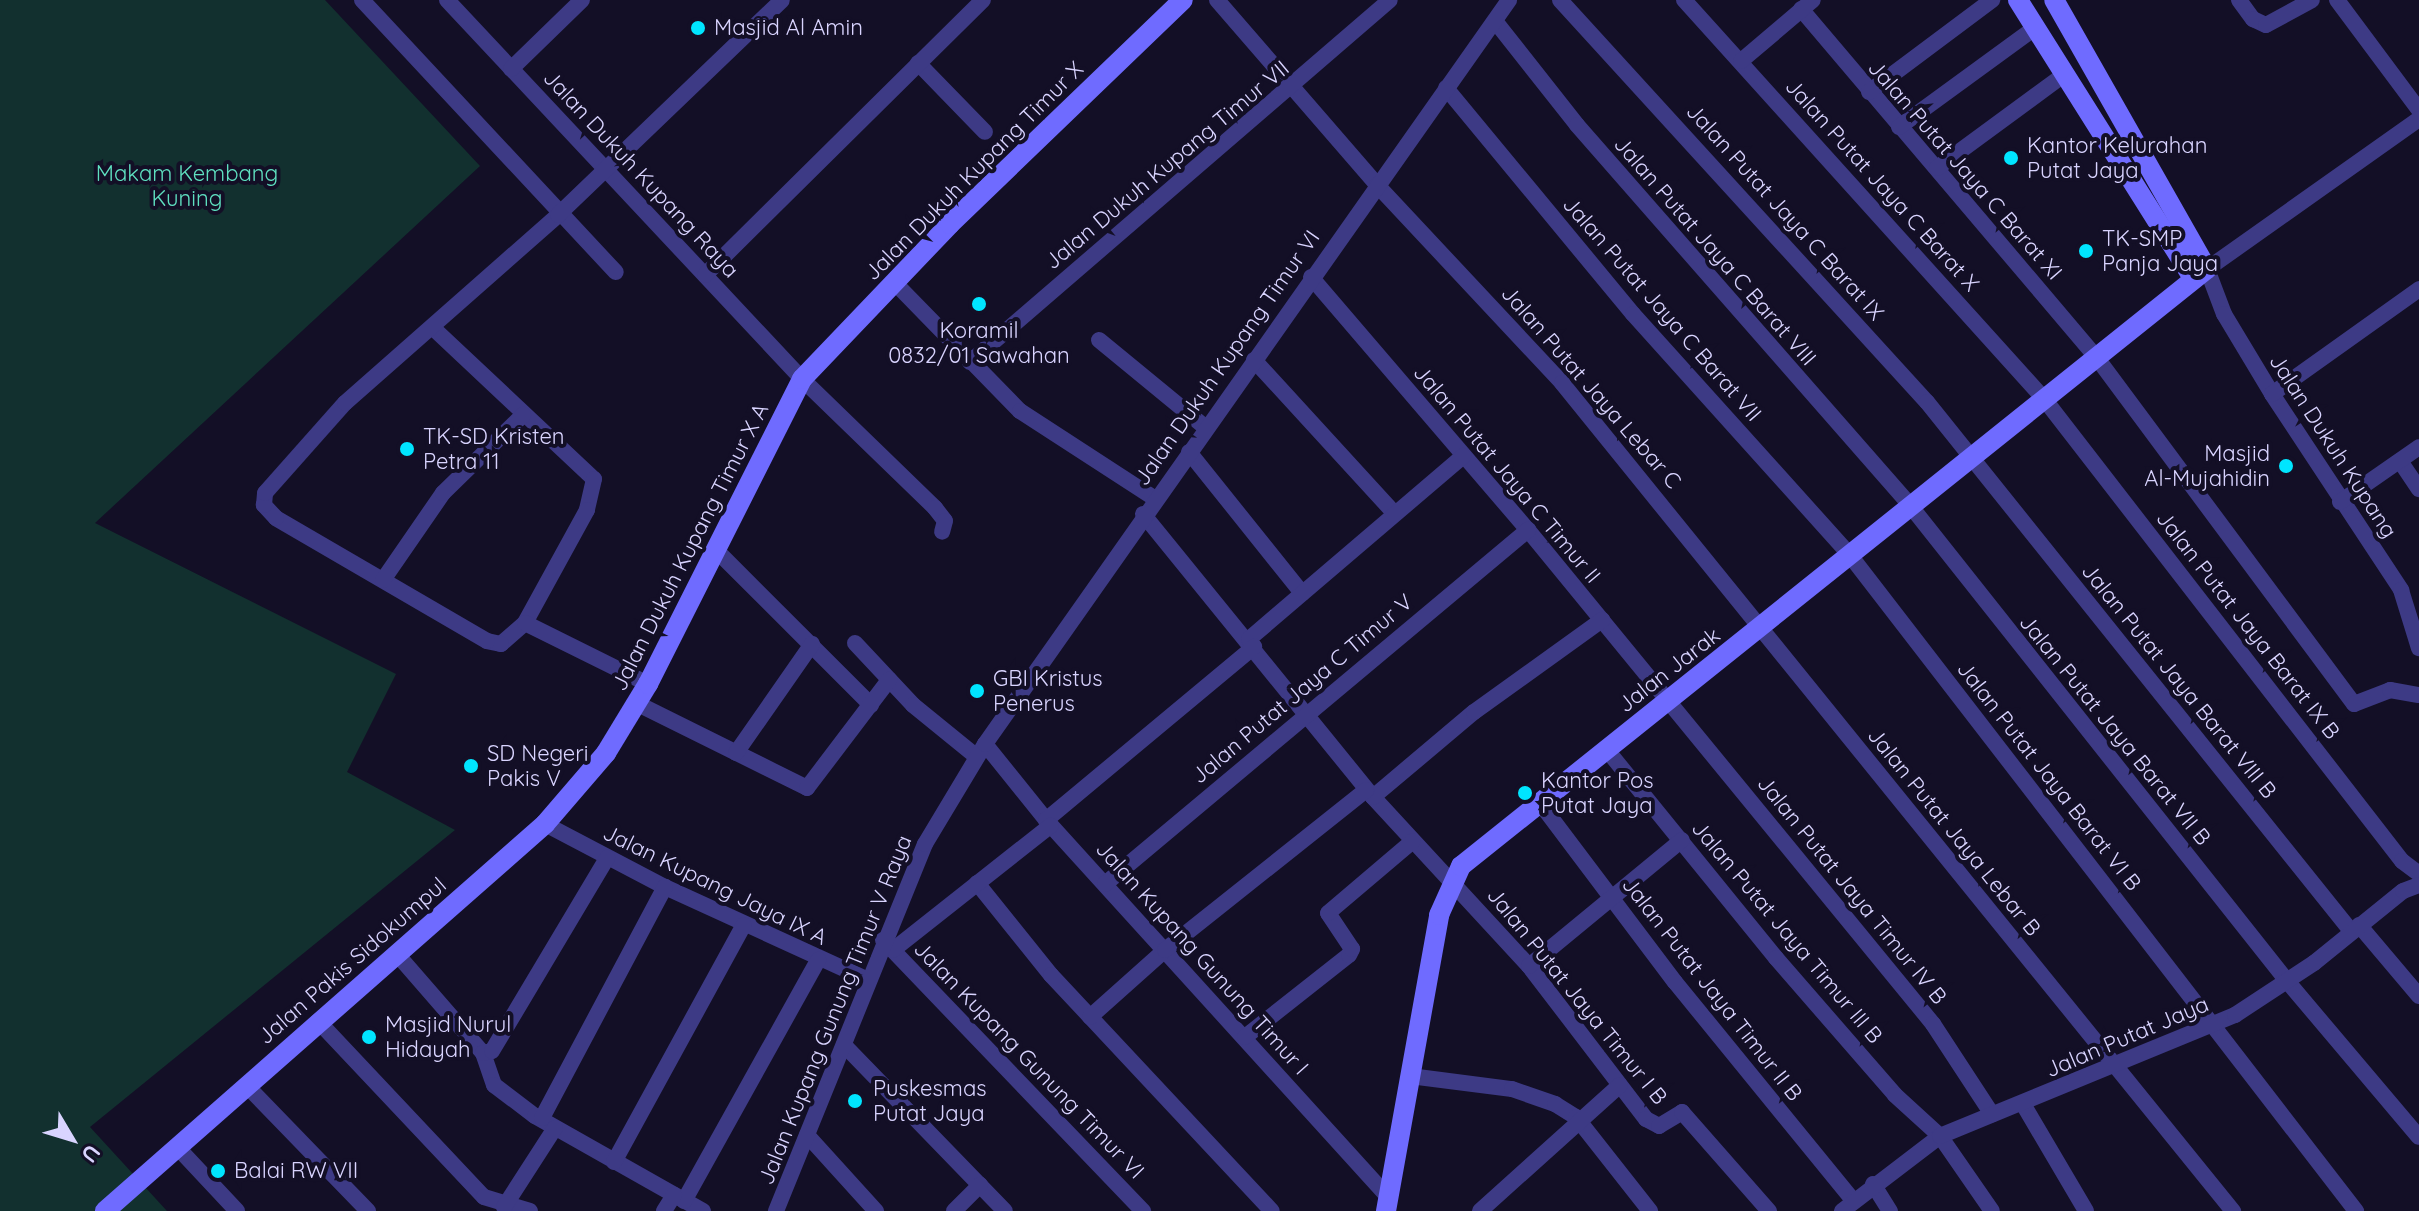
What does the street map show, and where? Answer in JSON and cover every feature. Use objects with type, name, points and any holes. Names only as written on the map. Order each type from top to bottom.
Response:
[{"type":"street","points":[[362,0],[558,215],[616,272]]},
{"type":"street","name":"Jalan Dukuh Kupang Raya","points":[[447,0],[609,168],[802,379],[935,508],[945,521],[942,532]]},
{"type":"street","points":[[511,69],[582,0]]},
{"type":"street","points":[[432,327],[523,415],[590,474],[595,485],[587,510],[525,623],[507,643],[495,644],[276,518],[263,498],[279,471],[326,422],[609,168],[782,0]]},
{"type":"street","points":[[705,275],[983,0]]},
{"type":"street","name":"Jalan Dukuh Kupang Timur X","points":[[802,379],[894,282],[1183,0]]},
{"type":"street","name":"Jalan Putat Jaya Lebar C","points":[[1217,0],[1377,185],[1562,383],[1762,627]]},
{"type":"street","name":"Jalan Dukuh Kupang Timur VII","points":[[970,362],[1291,89],[1390,0]]},
{"type":"street","name":"Jalan Dukuh Kupang Timur VI","points":[[981,751],[1154,498],[1509,0]]},
{"type":"street","name":"Jalan Putat Jaya C Barat IX","points":[[1560,0],[1973,457]]},
{"type":"street","name":"Jalan Putat Jaya C Barat X","points":[[1684,0],[2045,400]]},
{"type":"street","points":[[1869,92],[1992,0]]},
{"type":"street","points":[[2018,0],[2194,278]]},
{"type":"street","points":[[2054,0],[2126,121],[2194,278]]},
{"type":"street","points":[[2239,0],[2253,19],[2266,25],[2312,0]]},
{"type":"street","points":[[2337,0],[2419,110]]},
{"type":"street","points":[[1741,61],[1807,5]]},
{"type":"street","name":"Jalan Putat Jaya C Barat XI","points":[[1807,5],[1869,92],[2097,358],[2354,704],[2390,690],[2419,695]]},
{"type":"street","name":"Jalan Putat Jaya C Barat VIII","points":[[1495,21],[1577,125],[1909,504]]},
{"type":"street","points":[[1899,127],[2036,27]]},
{"type":"street","points":[[918,63],[985,132]]},
{"type":"street","points":[[1937,168],[2065,74]]},
{"type":"street","name":"Jalan Putat Jaya C Barat VII","points":[[1446,88],[1633,314],[1849,554]]},
{"type":"street","points":[[2194,278],[2419,119]]},
{"type":"street","points":[[2104,136],[2126,121]]},
{"type":"street","name":"Jalan Putat Jaya C Timur II","points":[[1311,277],[1528,530],[1669,701]]},
{"type":"street","name":"Jalan Jarak","points":[[1388,1204],[1439,915],[1452,879],[1473,854],[1762,627],[1909,504],[2045,400],[2194,278]]},
{"type":"street","name":"Jalan Dukuh Kupang","points":[[2194,278],[2224,314],[2340,502],[2401,590],[2419,638],[2419,648]]},
{"type":"street","points":[[894,282],[1020,411],[1154,498]]},
{"type":"street","points":[[2272,394],[2419,289]]},
{"type":"street","points":[[1099,340],[1206,428]]},
{"type":"street","points":[[1254,360],[1394,513]]},
{"type":"street","name":"Jalan Dukuh Kupang Timur X A","points":[[618,735],[719,553],[802,379]]},
{"type":"street","name":"Jalan Putat Jaya Barat IX B","points":[[2045,400],[2402,861],[2419,874]]},
{"type":"street","points":[[383,580],[443,493],[523,415]]},
{"type":"street","points":[[2340,502],[2419,447]]},
{"type":"street","points":[[1189,452],[1302,593]]},
{"type":"street","points":[[888,945],[977,883],[1049,822],[1252,643],[1302,593],[1463,456]]},
{"type":"street","name":"Jalan Putat Jaya Barat VIII B","points":[[1973,457],[2355,928],[2419,996]]},
{"type":"street","points":[[2400,461],[2419,489]]},
{"type":"street","name":"Jalan Putat Jaya Barat VII B","points":[[1909,504],[2287,981],[2419,1137]]},
{"type":"street","name":"Jalan Putat Jaya Timur I B","points":[[1143,514],[1252,643],[1370,794],[1452,879],[1529,966],[1652,1124],[1661,1126],[1682,1112],[1769,1211]]},
{"type":"street","name":"Jalan Putat Jaya C Timur V","points":[[1105,884],[1305,713],[1528,530]]},
{"type":"street","points":[[719,553],[871,705]]},
{"type":"street","name":"Jalan Putat Jaya Barat VI B","points":[[1849,554],[2356,1211]]},
{"type":"street","points":[[1090,1017],[1165,950],[1474,712],[1602,620]]},
{"type":"street","points":[[525,623],[648,684]]},
{"type":"street","name":"Jalan Putat Jaya Lebar B","points":[[1762,627],[2233,1211]]},
{"type":"street","name":"Jalan Kupang Gunung Timur I","points":[[855,643],[889,680],[981,751],[1049,822],[1245,1037],[1388,1204]]},
{"type":"street","points":[[736,753],[812,644]]},
{"type":"street","points":[[636,703],[797,786],[810,787],[889,680]]},
{"type":"street","name":"Jalan Putat Jaya Timur IV B","points":[[1669,701],[1948,1043],[1992,1114]]},
{"type":"street","name":"Jalan Pakis Sidokumpul","points":[[105,1211],[545,824],[618,735]]},
{"type":"street","name":"Jalan Putat Jaya Timur III B","points":[[1607,750],[1776,958],[1895,1095],[1940,1136],[1992,1211]]},
{"type":"street","name":"Jalan Kupang Gunung Timur V Raya","points":[[776,1211],[868,980],[888,945],[925,844],[981,751]]},
{"type":"street","name":"Jalan Putat Jaya Timur II B","points":[[1540,803],[1848,1206]]},
{"type":"street","name":"Jalan Kupang Jaya IX A","points":[[545,824],[665,887],[818,960],[868,980]]},
{"type":"street","points":[[1529,966],[1610,896],[1682,840]]},
{"type":"street","points":[[1245,1037],[1349,955],[1352,949],[1329,911],[1413,841]]},
{"type":"street","points":[[483,1053],[492,1051],[607,858]]},
{"type":"street","points":[[977,883],[1090,1017],[1272,1211]]},
{"type":"street","name":"Jalan Putat Jaya","points":[[1848,1206],[1940,1136],[2023,1104],[2114,1062],[2214,1025],[2287,981],[2355,928],[2419,885]]},
{"type":"street","points":[[505,1206],[665,887]]},
{"type":"street","points":[[614,1162],[744,925]]},
{"type":"street","name":"Jalan Kupang Gunung Timur VI","points":[[888,945],[1143,1211]]},
{"type":"street","points":[[396,953],[483,1053],[494,1085],[549,1123],[703,1211]]},
{"type":"street","points":[[664,1211],[679,1198],[818,960]]},
{"type":"street","points":[[318,1021],[484,1197],[505,1206],[530,1211]]},
{"type":"street","points":[[844,1045],[1005,1211]]},
{"type":"street","points":[[1410,1076],[1528,1092],[1580,1122],[1650,1211]]},
{"type":"street","points":[[1480,1211],[1620,1085]]},
{"type":"street","points":[[247,1086],[368,1211]]},
{"type":"street","points":[[2023,1104],[2086,1211]]},
{"type":"street","points":[[807,1135],[876,1211]]},
{"type":"street","points":[[179,1149],[237,1211]]},
{"type":"street","points":[[1873,1184],[1890,1211]]},
{"type":"street","points":[[954,1211],[980,1185]]},
{"type":"green space","name":"Makam Kembang Kuning","points":[[0,0],[325,0],[480,166],[95,523],[396,674],[347,772],[455,830],[90,1127],[167,1211],[0,1211]]},
{"type":"place","name":"Masjid Al Amin","points":[[698,28]]},
{"type":"place","name":"Kantor Kelurahan Putat Jaya","points":[[2011,158]]},
{"type":"place","name":"TK-SMP Panja Jaya","points":[[2086,251]]},
{"type":"place","name":"Koramil 0832/01 Sawahan","points":[[979,304]]},
{"type":"place","name":"TK-SD Kristen Petra 11","points":[[407,449]]},
{"type":"place","name":"Masjid Al-Mujahidin","points":[[2286,466]]},
{"type":"place","name":"GBI Kristus Penerus","points":[[977,691]]},
{"type":"place","name":"SD Negeri Pakis V","points":[[471,766]]},
{"type":"place","name":"Kantor Pos Putat Jaya","points":[[1525,793]]},
{"type":"place","name":"Masjid Nurul Hidayah","points":[[369,1037]]},
{"type":"place","name":"Puskesmas Putat Jaya","points":[[855,1101]]},
{"type":"place","name":"Balai RW VII","points":[[218,1171]]}]
